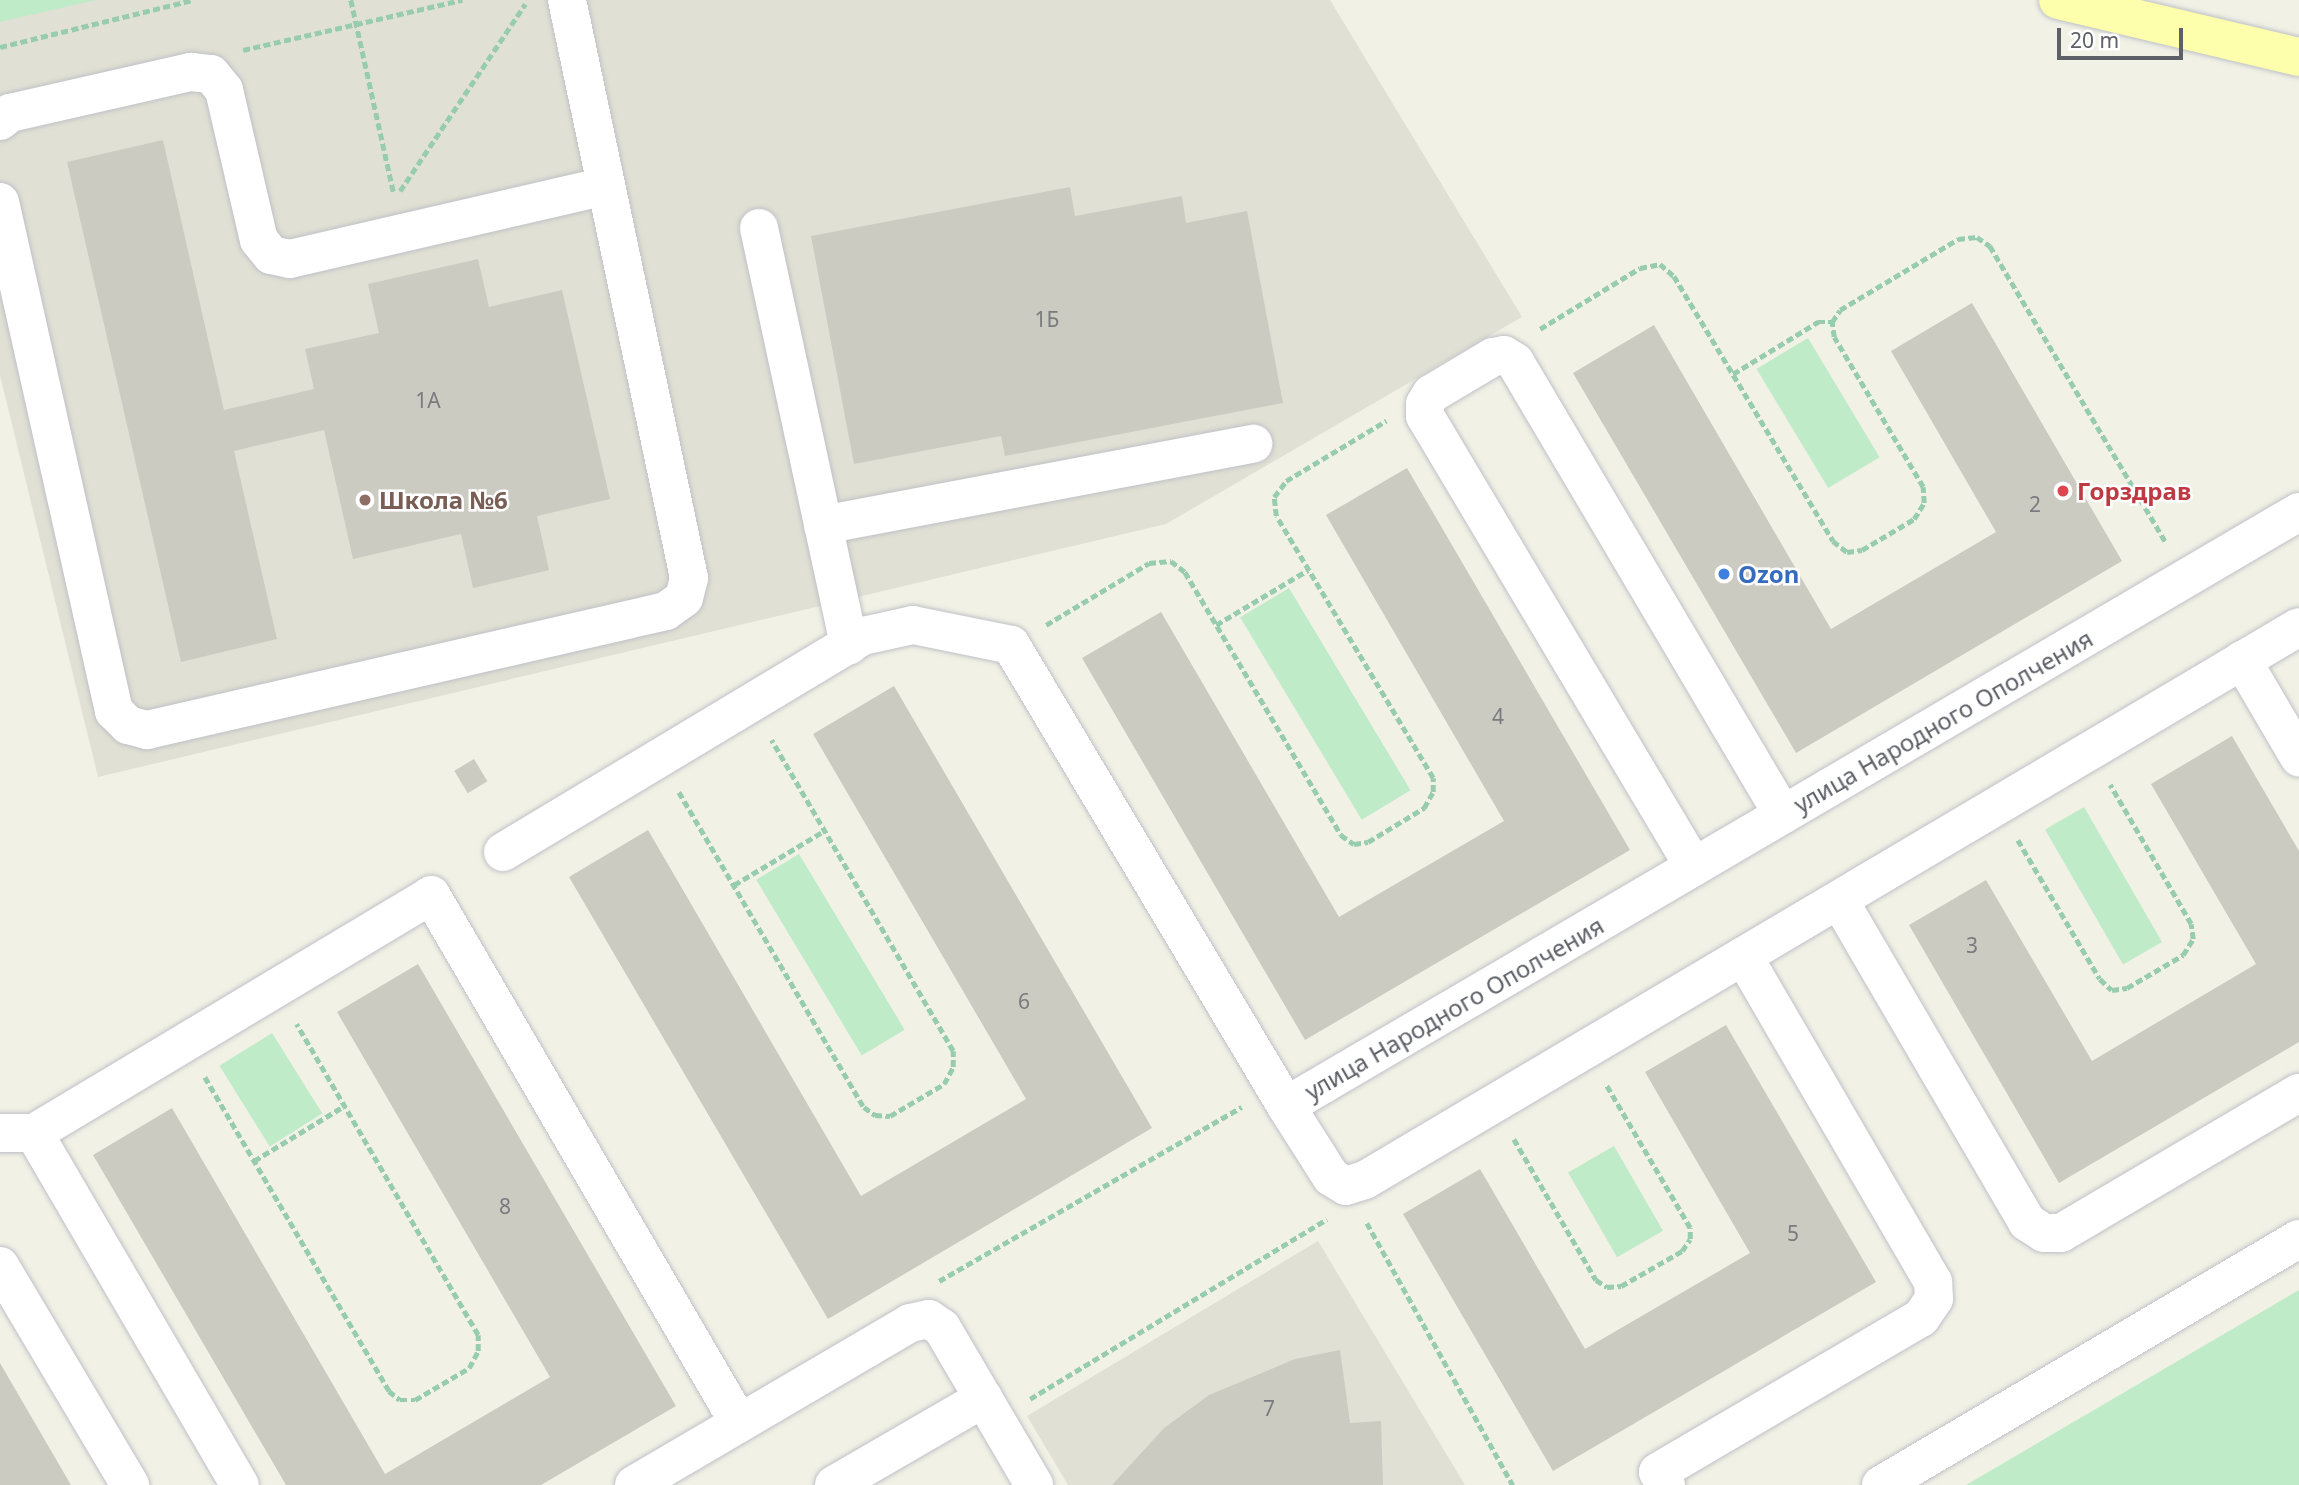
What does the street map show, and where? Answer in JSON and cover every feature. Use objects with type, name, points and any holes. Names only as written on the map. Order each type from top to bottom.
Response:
[{"type":"main road","points":[[2058,0],[2299,57]]},
{"type":"street","points":[[0,202],[114,711],[128,725],[147,730],[666,611],[684,598],[689,578],[567,0]]},
{"type":"street","points":[[0,121],[10,113],[191,72],[211,74],[224,90],[259,240],[271,255],[290,259],[606,187]]},
{"type":"street","points":[[759,228],[849,645]]},
{"type":"street","points":[[1694,867],[1425,416],[1425,404],[1432,394],[1504,355],[1515,362],[1783,815]]},
{"type":"street","points":[[823,525],[1253,443]]},
{"type":"street","name":"улица Народного Ополчения","points":[[1281,1097],[1694,867],[2299,512]]},
{"type":"street","points":[[503,852],[849,645],[890,627],[913,625],[1012,645],[1281,1097],[1331,1177],[1346,1186],[1365,1180],[2299,627]]},
{"type":"street","points":[[2242,660],[2299,757]]},
{"type":"street","points":[[240,1485],[17,1133],[185,1043],[430,895],[739,1423]]},
{"type":"street","points":[[1839,900],[2027,1222],[2044,1233],[2061,1233],[2299,1093]]},
{"type":"street","points":[[1665,1485],[1658,1472],[1921,1318],[1934,1299],[1933,1282],[1743,956]]},
{"type":"street","points":[[1881,1485],[2299,1239]]},
{"type":"street","points":[[0,1266],[130,1485]]},
{"type":"street","points":[[634,1485],[910,1323],[929,1319],[943,1328],[1034,1485]]},
{"type":"street","points":[[834,1485],[990,1409]]},
{"type":"path","points":[[0,47],[193,0]]},
{"type":"path","points":[[351,0],[395,198],[528,0]]},
{"type":"path","points":[[211,74],[225,54],[462,0]]},
{"type":"path","points":[[1504,355],[1519,341],[1640,268],[1660,264],[1674,276],[1833,541],[1847,552],[1863,550],[1914,519],[1924,503],[1923,487],[1834,337],[1832,322],[1840,310],[1947,247],[1977,237],[1990,246],[2188,579]]},
{"type":"path","points":[[1733,374],[1818,322],[1832,322]]},
{"type":"path","points":[[1012,645],[1149,563],[1171,561],[1185,572],[1341,835],[1354,844],[1367,842],[1424,808],[1433,792],[1433,778],[1276,516],[1274,497],[1286,481],[1402,411],[1425,404]]},
{"type":"path","points":[[1216,625],[1308,570]]},
{"type":"path","points":[[659,758],[863,1107],[875,1115],[890,1116],[933,1090],[948,1075],[953,1051],[749,704]]},
{"type":"path","points":[[1998,805],[2100,979],[2112,990],[2127,988],[2183,955],[2193,939],[2191,925],[2090,751]]},
{"type":"path","points":[[734,885],[824,831]]},
{"type":"path","points":[[185,1043],[389,1391],[400,1400],[415,1400],[469,1368],[478,1351],[478,1335],[275,989]]},
{"type":"path","points":[[1494,1104],[1596,1280],[1607,1287],[1621,1286],[1682,1251],[1690,1239],[1690,1228],[1586,1049]]},
{"type":"path","name":"улица Народного Ополчения","points":[[943,1328],[921,1291],[1281,1097]]},
{"type":"path","points":[[254,1160],[344,1106]]},
{"type":"path","points":[[990,1409],[1324,1225],[1346,1186]]},
{"type":"path","points":[[1346,1186],[1513,1485]]},
{"type":"shaded area","points":[[0,0],[1330,0],[1522,317],[1166,524],[98,777],[0,375]]},
{"type":"shaded area","points":[[1318,1241],[1465,1485],[1068,1485],[1027,1416]]},
{"type":"green space","points":[[0,0],[96,0],[0,22]]},
{"type":"green space","points":[[1808,338],[1880,457],[1828,488],[1757,369]]},
{"type":"green space","points":[[1289,588],[1411,790],[1362,820],[1240,617]]},
{"type":"green space","points":[[2084,807],[2162,942],[2123,965],[2045,830]]},
{"type":"green space","points":[[799,854],[905,1030],[862,1055],[756,880]]},
{"type":"green space","points":[[272,1033],[322,1114],[270,1146],[219,1066]]},
{"type":"green space","points":[[1614,1146],[1663,1231],[1617,1257],[1568,1172]]},
{"type":"green space","points":[[2299,1290],[2299,1485],[1966,1485]]},
{"type":"building","points":[[163,140],[224,410],[314,389],[305,349],[379,333],[368,284],[478,259],[489,307],[562,290],[610,499],[537,516],[549,570],[473,588],[461,534],[353,559],[324,430],[234,451],[277,639],[181,662],[67,162]]},
{"type":"building","points":[[1070,187],[1075,216],[1182,196],[1186,223],[1247,211],[1283,403],[1005,456],[1001,436],[854,464],[811,236]]},
{"type":"building","points":[[1972,303],[2122,561],[1796,753],[1573,373],[1654,325],[1831,629],[1996,532],[1891,351]]},
{"type":"building","points":[[1407,468],[1630,850],[1305,1040],[1082,658],[1161,612],[1339,917],[1504,821],[1326,515]]},
{"type":"building","points":[[894,686],[1152,1128],[828,1319],[569,877],[648,830],[861,1196],[1026,1099],[813,734]]},
{"type":"building","points":[[2232,736],[2299,851],[2299,1042],[2059,1183],[1909,925],[1986,880],[2092,1061],[2256,964],[2151,784]]},
{"type":"building","points":[[474,759],[487,781],[468,793],[454,771]]},
{"type":"building","points":[[418,964],[676,1406],[541,1485],[286,1485],[93,1155],[172,1108],[385,1474],[550,1377],[337,1012]]},
{"type":"building","points":[[1726,1025],[1876,1282],[1553,1471],[1403,1214],[1480,1169],[1585,1349],[1750,1253],[1645,1072]]},
{"type":"building","points":[[1340,1350],[1350,1423],[1381,1421],[1383,1485],[1112,1485],[1164,1428],[1209,1395],[1295,1359]]},
{"type":"building","points":[[0,1363],[71,1485],[0,1485]]},
{"type":"place","name":"Горздрав","points":[[2063,491]]},
{"type":"place","name":"Школа №6","points":[[365,500]]},
{"type":"place","name":"Ozon","points":[[1724,574]]}]
